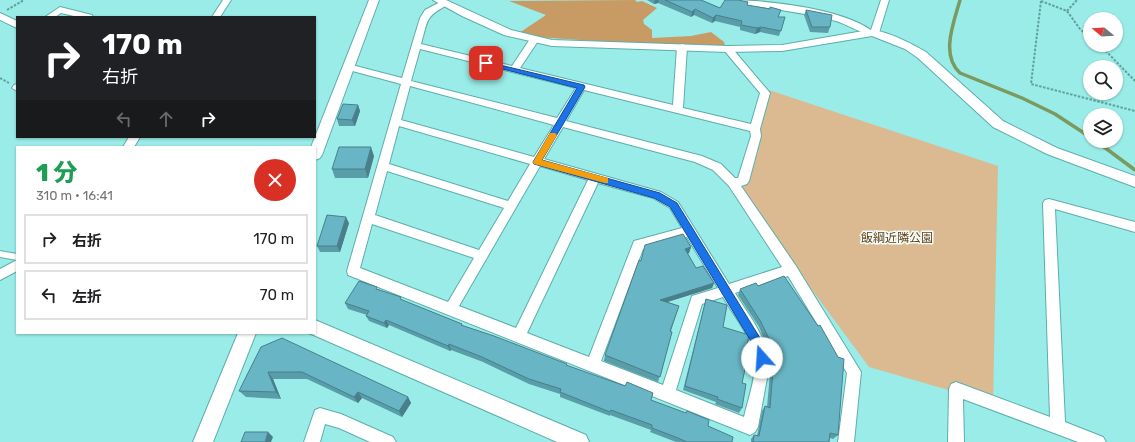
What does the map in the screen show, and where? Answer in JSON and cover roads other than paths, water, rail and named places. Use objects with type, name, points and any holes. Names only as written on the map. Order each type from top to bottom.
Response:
[{"type":"street","points":[[217,16],[227,0]]},
{"type":"street","points":[[316,152],[374,0]]},
{"type":"street","points":[[732,0],[831,17],[864,27],[871,33],[902,44],[922,55],[998,124],[1019,136],[1077,161],[1135,182]]},
{"type":"street","points":[[871,33],[885,0]]},
{"type":"street","points":[[396,122],[662,197],[674,205],[757,341],[762,358],[762,367],[750,427],[354,271],[424,18],[428,12],[441,1],[504,32],[533,41],[584,45],[728,49],[782,48],[871,33]]},
{"type":"street","points":[[51,16],[60,10],[85,16]]},
{"type":"street","points":[[2,14],[16,23]]},
{"type":"street","points":[[514,70],[533,41]]},
{"type":"street","points":[[416,45],[755,129]]},
{"type":"street","points":[[678,110],[682,47]]},
{"type":"street","points":[[728,49],[765,93],[755,129],[756,136],[743,181],[733,183]]},
{"type":"street","points":[[348,67],[698,159],[717,167],[733,183],[791,270],[854,372],[846,442]]},
{"type":"street","points":[[450,310],[581,87]]},
{"type":"street","points":[[383,166],[511,206]]},
{"type":"street","points":[[519,336],[594,178]]},
{"type":"street","points":[[1058,427],[1049,203],[1135,227]]},
{"type":"street","points":[[369,218],[482,256]]},
{"type":"street","points":[[593,365],[638,245],[690,231]]},
{"type":"street","points":[[0,275],[16,266]]},
{"type":"street","points":[[668,394],[697,300],[791,270]]},
{"type":"street","points":[[316,328],[579,442]]},
{"type":"street","points":[[203,442],[246,334]]},
{"type":"street","points":[[956,442],[956,390],[1098,442]]},
{"type":"street","points":[[312,442],[320,415],[341,421],[388,442]]},
{"type":"lane","points":[[0,254],[16,257]]},
{"type":"waterway","points":[[960,0],[950,38],[951,57],[954,66],[960,73],[1022,98],[1055,114],[1083,132]]},
{"type":"waterway","points":[[1105,148],[1135,170]]},
{"type":"park label","name":"飯綱近隣公園","points":[[897,238]]}]
